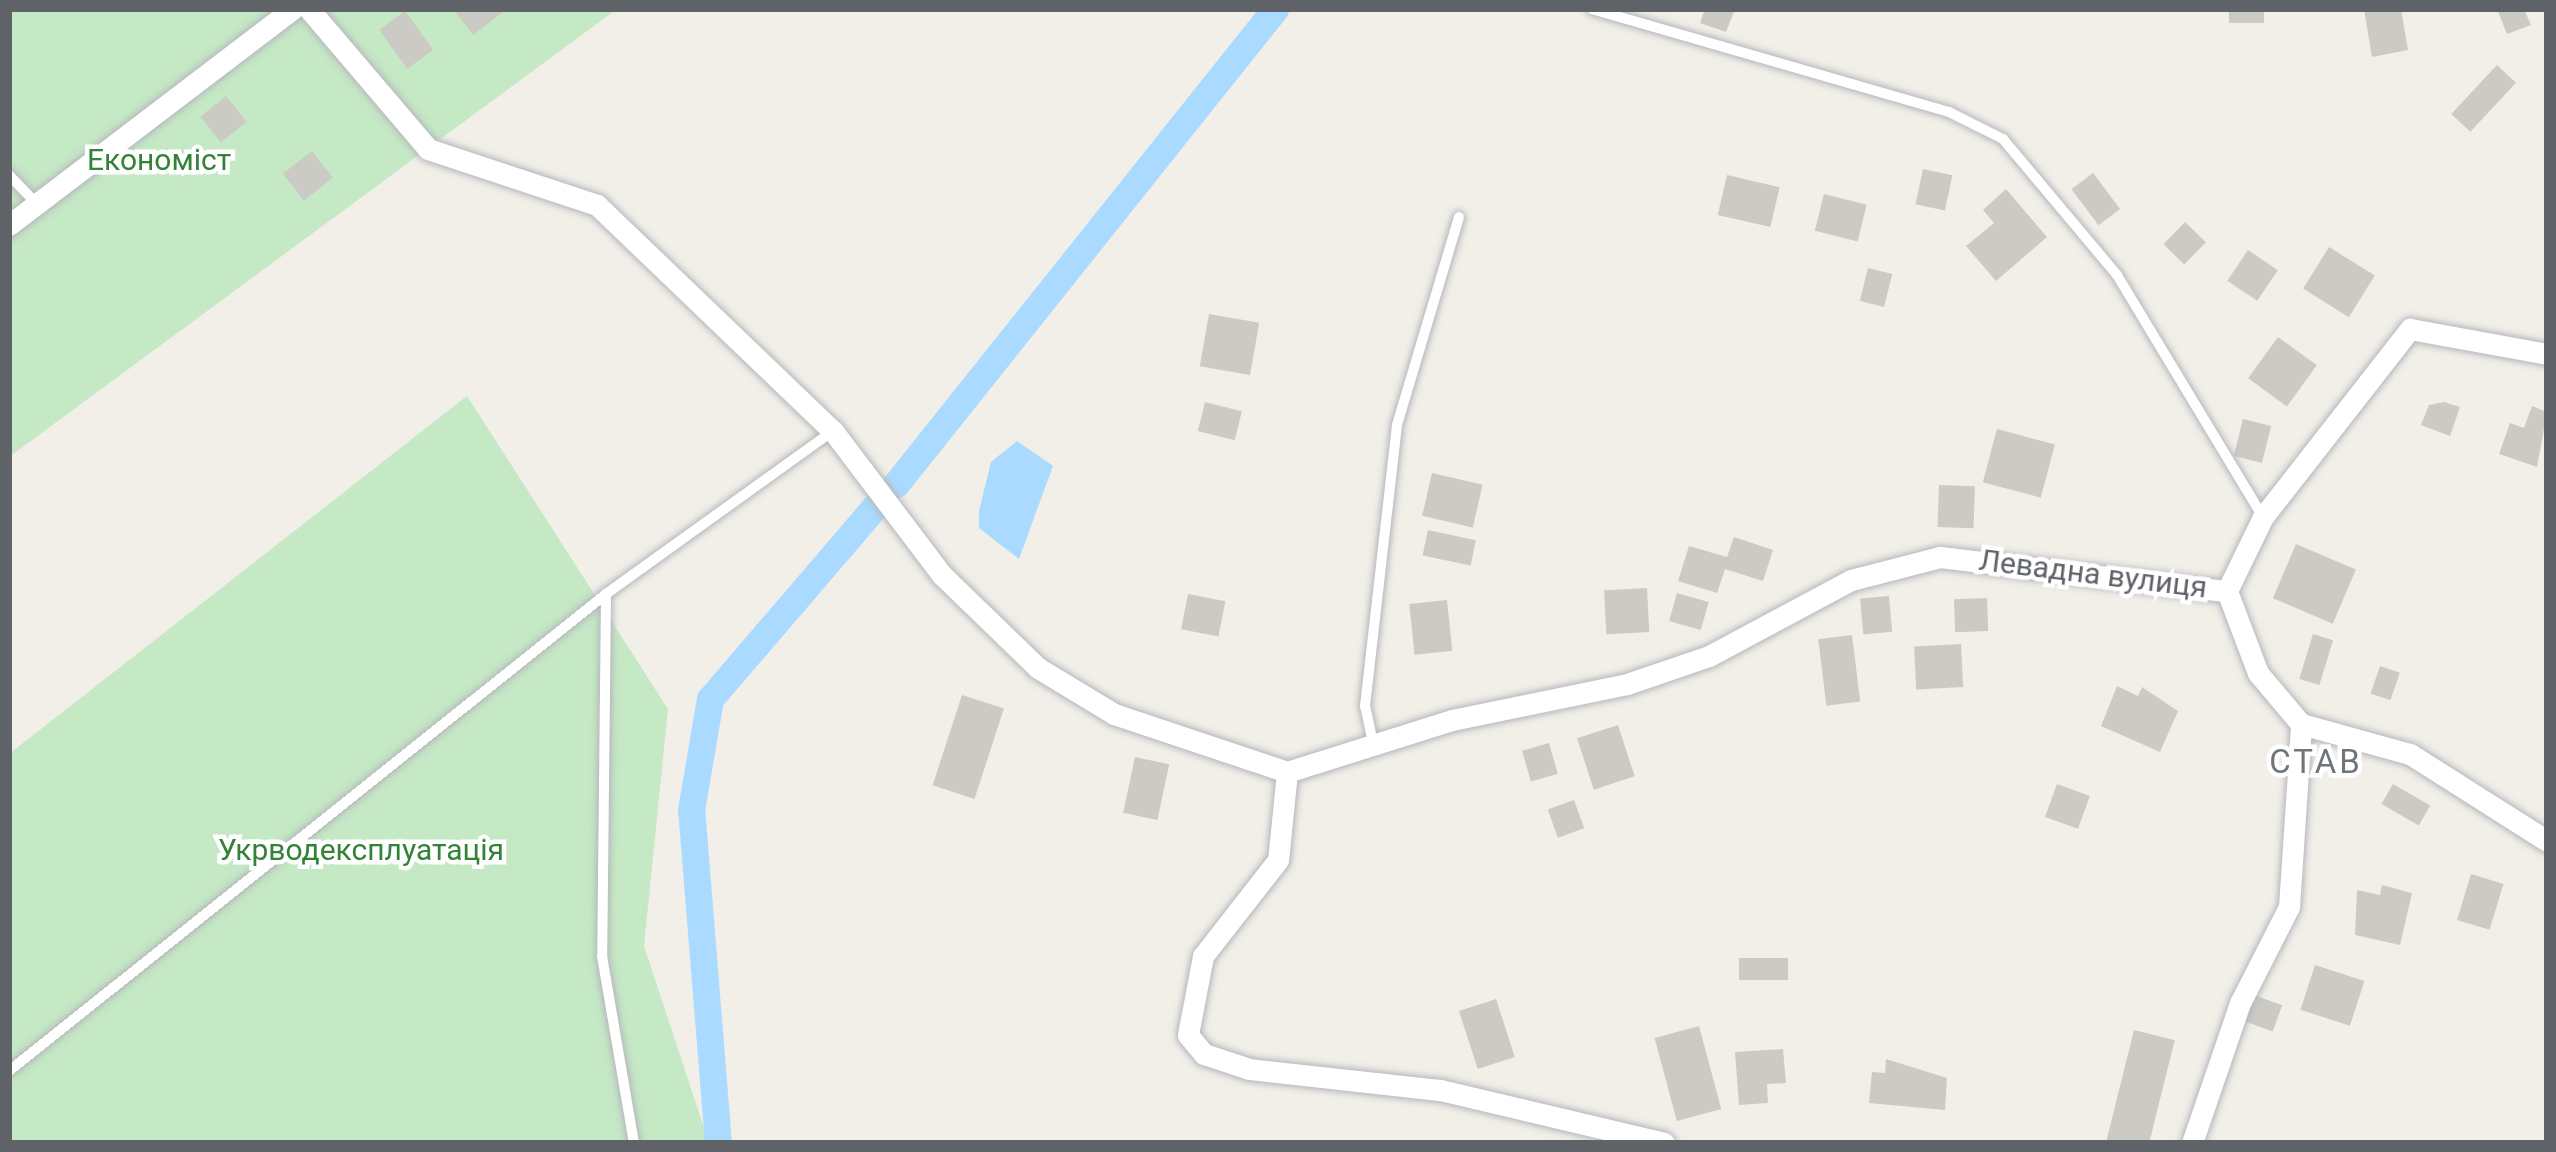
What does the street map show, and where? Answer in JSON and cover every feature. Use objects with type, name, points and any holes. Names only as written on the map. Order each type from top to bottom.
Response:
[{"type":"street","points":[[9,225],[292,9]]},
{"type":"street","points":[[309,9],[428,149],[597,205],[832,431],[942,575],[1038,668],[1114,713],[1287,772],[1278,860],[1202,956],[1188,1035],[1204,1054],[1249,1069],[1440,1090],[1622,1139],[1664,1143]]},
{"type":"street","name":"Левадна вулиця","points":[[1287,772],[1373,742],[1627,684],[1708,656],[1852,580],[1940,557],[2227,592],[2263,517],[2410,329],[2547,354]]},
{"type":"street","points":[[2227,592],[2258,673],[2301,724],[2410,754],[2547,841]]},
{"type":"street","points":[[2192,1143],[2240,1004],[2289,908],[2301,724]]},
{"type":"lane","points":[[1592,9],[1949,112],[2003,139],[2116,275],[2263,517]]},
{"type":"lane","points":[[9,175],[37,204]]},
{"type":"lane","points":[[1373,742],[1365,706],[1397,424],[1459,217]]},
{"type":"lane","points":[[9,1071],[607,594],[832,431]]},
{"type":"lane","points":[[607,594],[602,956],[632,1141]]},
{"type":"green space","name":"Економіст","points":[[9,9],[617,9],[9,457]]},
{"type":"green space","name":"Укрводексплуатація","points":[[467,396],[668,709],[644,946],[709,1143],[9,1143],[9,754]]},
{"type":"water","points":[[1017,441],[1053,466],[1019,559],[979,528],[991,462]]},
{"type":"building","points":[[453,9],[507,9],[473,35]]},
{"type":"building","points":[[1705,9],[1735,9],[1726,32],[1700,23]]},
{"type":"building","points":[[2229,9],[2264,9],[2264,23],[2229,23]]},
{"type":"building","points":[[2364,9],[2401,9],[2408,50],[2372,57]]},
{"type":"building","points":[[2497,9],[2524,9],[2531,25],[2507,34]]},
{"type":"building","points":[[405,11],[433,50],[407,69],[379,30]]},
{"type":"building","points":[[2497,65],[2516,83],[2470,132],[2451,114]]},
{"type":"building","points":[[226,96],[247,122],[221,142],[200,117]]},
{"type":"building","points":[[312,151],[333,178],[304,201],[283,174]]},
{"type":"building","points":[[1923,169],[1952,175],[1945,210],[1916,204]]},
{"type":"building","points":[[2093,173],[2120,209],[2099,225],[2071,189]]},
{"type":"building","points":[[1727,175],[1780,187],[1770,227],[1718,215]]},
{"type":"building","points":[[2006,189],[2047,237],[1996,281],[1966,246],[1994,223],[1983,210]]},
{"type":"building","points":[[1824,194],[1867,205],[1857,242],[1815,231]]},
{"type":"building","points":[[2185,222],[2206,242],[2184,264],[2163,244]]},
{"type":"building","points":[[2329,247],[2375,276],[2349,317],[2303,289]]},
{"type":"building","points":[[2248,250],[2278,270],[2257,301],[2227,281]]},
{"type":"building","points":[[1868,268],[1892,274],[1884,307],[1860,301]]},
{"type":"building","points":[[1209,314],[1259,323],[1250,375],[1200,366]]},
{"type":"building","points":[[2278,337],[2317,365],[2287,406],[2248,378]]},
{"type":"building","points":[[1205,402],[1242,411],[1235,440],[1198,431]]},
{"type":"building","points":[[2444,402],[2460,407],[2450,436],[2421,425],[2429,405]]},
{"type":"building","points":[[2532,406],[2547,412],[2537,467],[2499,454],[2510,423],[2524,428]]},
{"type":"building","points":[[2243,419],[2271,426],[2262,463],[2234,456]]},
{"type":"building","points":[[1997,429],[2055,445],[2041,498],[1983,482]]},
{"type":"building","points":[[1432,473],[1483,485],[1473,528],[1422,516]]},
{"type":"building","points":[[1939,485],[1975,486],[1974,528],[1938,527]]},
{"type":"building","points":[[1428,530],[1476,540],[1471,566],[1423,555]]},
{"type":"building","points":[[1734,537],[1773,550],[1763,581],[1725,569],[1717,593],[1678,581],[1689,546],[1727,557]]},
{"type":"building","points":[[2296,544],[2356,569],[2333,624],[2273,598]]},
{"type":"building","points":[[1647,588],[1649,632],[1606,634],[1604,590]]},
{"type":"building","points":[[1677,593],[1709,602],[1701,630],[1669,621]]},
{"type":"building","points":[[1188,594],[1225,601],[1218,637],[1181,629]]},
{"type":"building","points":[[1889,596],[1892,632],[1863,634],[1860,599]]},
{"type":"building","points":[[1987,598],[1988,631],[1955,632],[1954,599]]},
{"type":"building","points":[[1447,600],[1452,651],[1415,655],[1409,604]]},
{"type":"building","points":[[2313,634],[2333,640],[2319,685],[2299,679]]},
{"type":"building","points":[[1852,635],[1860,702],[1826,706],[1818,639]]},
{"type":"building","points":[[1961,644],[1963,687],[1916,689],[1914,646]]},
{"type":"building","points":[[2380,666],[2400,673],[2390,700],[2371,693]]},
{"type":"building","points":[[2117,686],[2138,696],[2142,687],[2178,711],[2160,752],[2101,726]]},
{"type":"building","points":[[962,695],[1004,709],[974,799],[933,785]]},
{"type":"building","points":[[1618,725],[1635,776],[1594,790],[1577,738]]},
{"type":"building","points":[[1549,743],[1558,774],[1531,781],[1522,751]]},
{"type":"building","points":[[1135,757],[1169,764],[1157,820],[1123,813]]},
{"type":"building","points":[[2057,784],[2090,796],[2078,829],[2045,817]]},
{"type":"building","points":[[2393,784],[2430,806],[2419,825],[2382,804]]},
{"type":"building","points":[[1574,800],[1584,828],[1558,838],[1548,810]]},
{"type":"building","points":[[2471,874],[2504,884],[2489,930],[2457,920]]},
{"type":"building","points":[[2382,885],[2412,893],[2400,945],[2355,935],[2357,890],[2380,895]]},
{"type":"building","points":[[1739,958],[1788,958],[1788,980],[1739,980]]},
{"type":"building","points":[[2315,965],[2364,981],[2350,1026],[2300,1010]]},
{"type":"building","points":[[2254,995],[2282,1005],[2273,1032],[2244,1021]]},
{"type":"building","points":[[1496,999],[1515,1057],[1478,1069],[1459,1011]]},
{"type":"building","points":[[1699,1026],[1721,1109],[1677,1121],[1655,1038]]},
{"type":"building","points":[[2134,1030],[2175,1040],[2149,1143],[2106,1143]]},
{"type":"building","points":[[1783,1049],[1786,1083],[1767,1084],[1768,1103],[1739,1105],[1735,1052]]},
{"type":"building","points":[[1886,1059],[1947,1078],[1945,1110],[1869,1103],[1872,1072],[1885,1073]]},
{"type":"waterway","points":[[896,484],[1275,9]]},
{"type":"waterway","points":[[718,1143],[691,810],[710,699],[877,504]]},
{"type":"district","name":"СТАВ","points":[[2316,762]]}]
